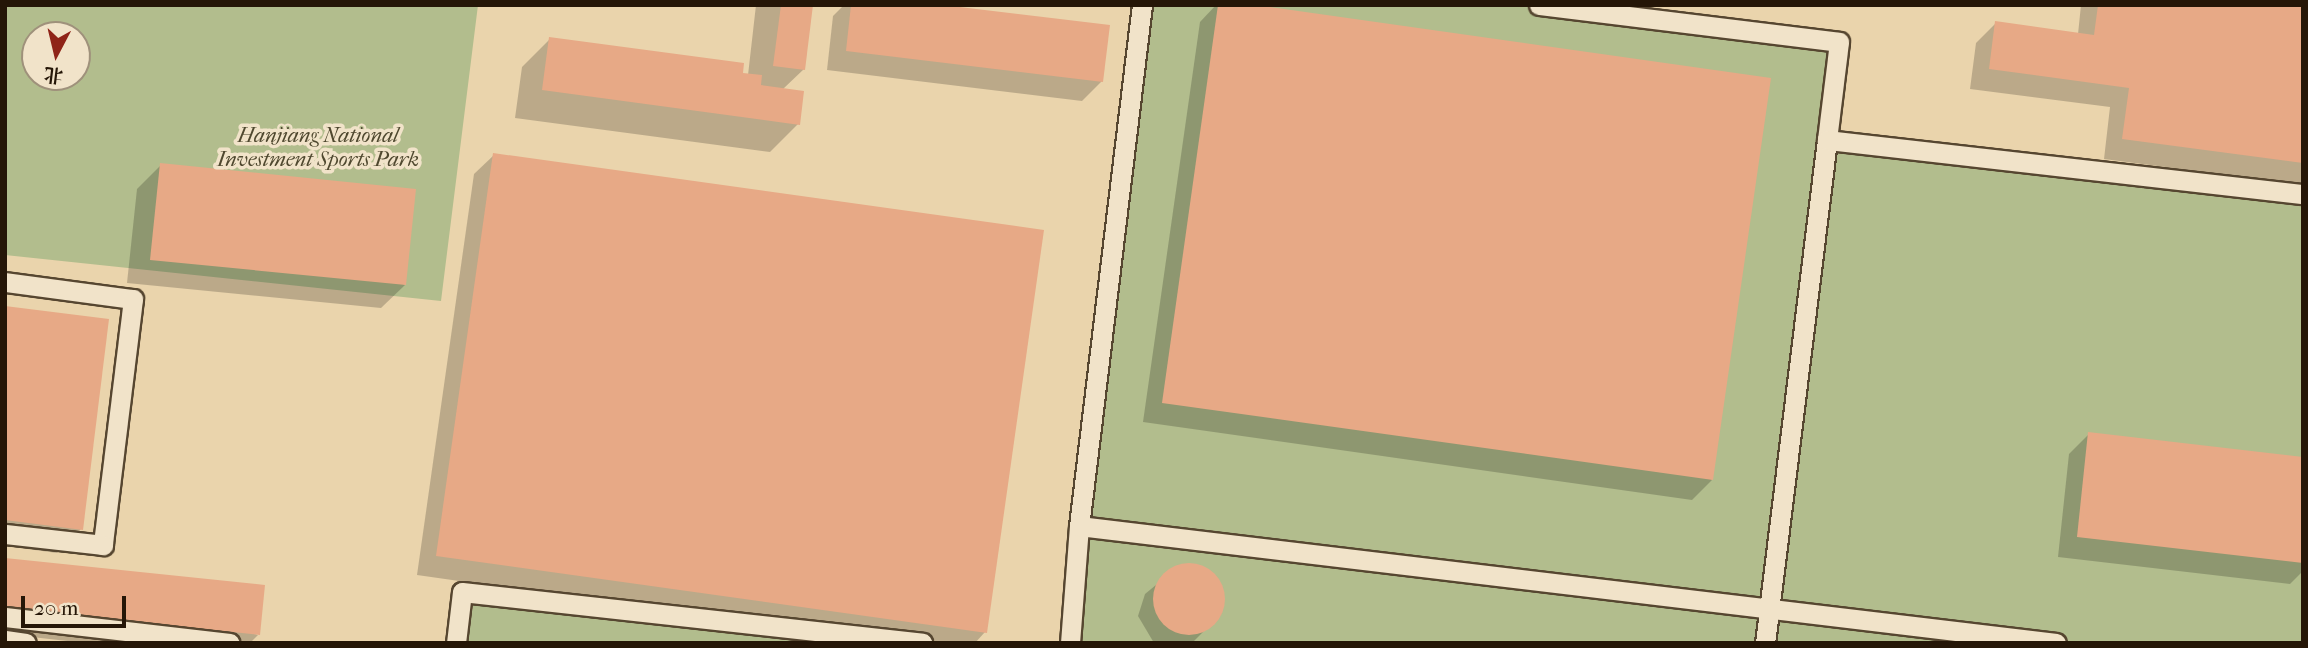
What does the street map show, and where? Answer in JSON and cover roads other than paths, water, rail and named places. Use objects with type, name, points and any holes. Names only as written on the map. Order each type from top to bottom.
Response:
[{"type":"lane","points":[[1070,643],[1079,526],[1142,5]]},
{"type":"lane","points":[[1539,5],[1839,42],[1765,643]]},
{"type":"lane","points":[[1827,140],[2303,194]]},
{"type":"lane","points":[[5,282],[133,299],[103,545],[5,534]]},
{"type":"lane","points":[[1079,526],[2056,643]]},
{"type":"lane","points":[[456,643],[462,592],[922,643]]},
{"type":"lane","points":[[5,617],[229,643]]},
{"type":"lane","points":[[5,640],[26,643]]},
{"type":"park label","name":"Hanjiang National Investment Sports Park","points":[[318,147]]}]
